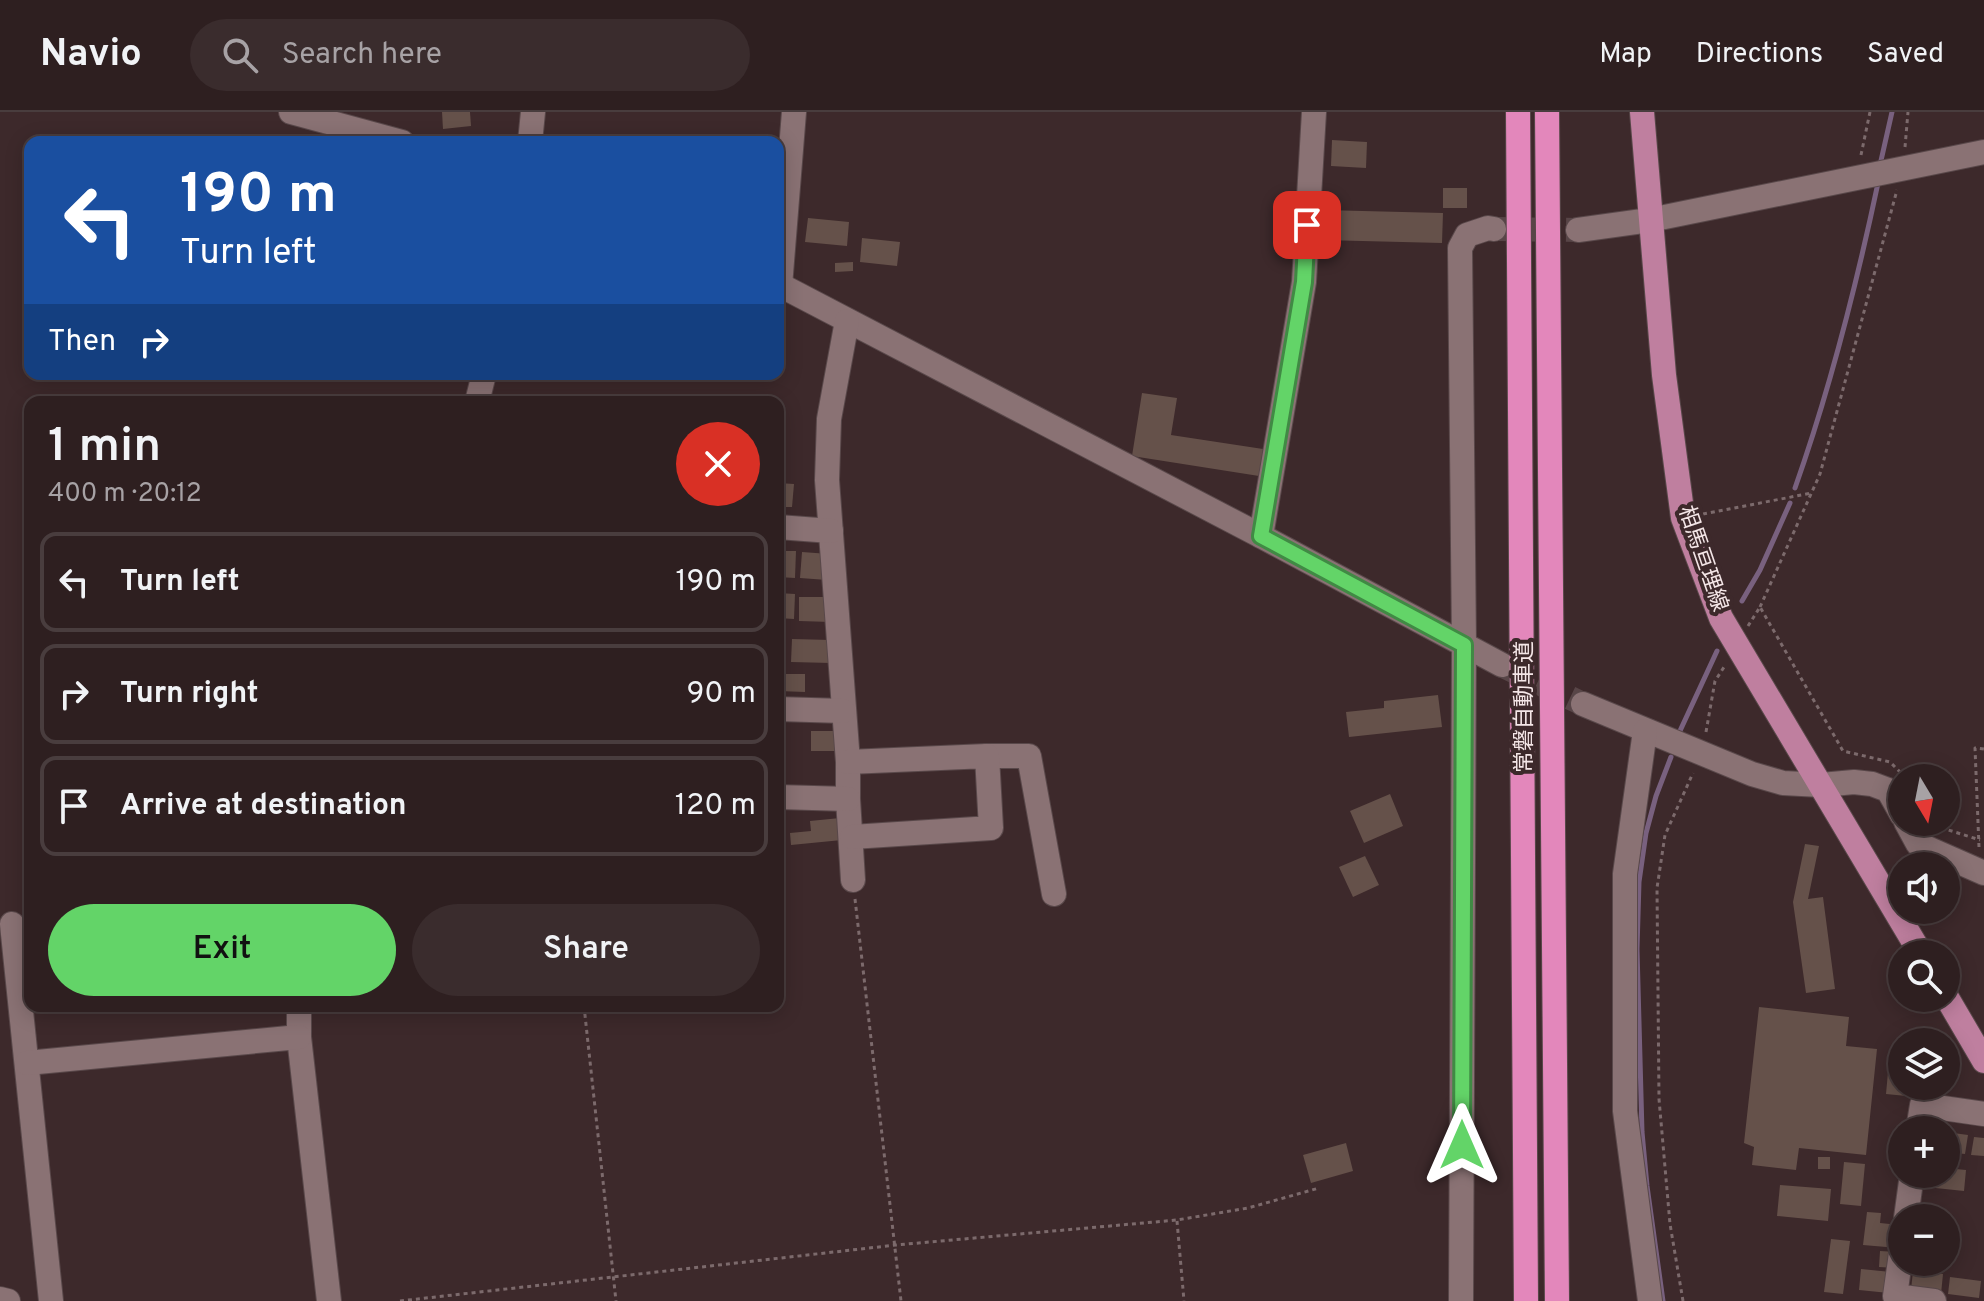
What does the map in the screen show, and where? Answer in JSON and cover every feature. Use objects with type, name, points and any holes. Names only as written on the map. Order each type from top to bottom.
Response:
[{"type":"highway","name":"常磐自動車道","points":[[1518,112],[1526,1301]]},
{"type":"highway","name":"常磐自動車道","points":[[1547,112],[1557,1301]]},
{"type":"main road","name":"相馬亘理線","points":[[1642,112],[1664,375],[1683,518],[1721,618],[1913,940]]},
{"type":"main road","points":[[1955,1012],[1984,1061]]},
{"type":"street","points":[[291,112],[380,136]]},
{"type":"street","points":[[531,136],[533,112]]},
{"type":"street","points":[[784,227],[794,112]]},
{"type":"street","points":[[1261,536],[1304,282],[1314,112]]},
{"type":"street","points":[[1578,230],[1650,220],[1984,152]]},
{"type":"street","points":[[1461,1301],[1464,645],[1460,248],[1467,235],[1494,229]]},
{"type":"street","points":[[784,288],[1502,665]]},
{"type":"street","points":[[847,321],[829,419],[827,480],[848,762],[853,880]]},
{"type":"street","points":[[784,527],[831,531]]},
{"type":"street","points":[[1583,704],[1752,774],[1783,783],[1821,785],[1854,782],[1888,790]]},
{"type":"street","points":[[784,709],[843,711]]},
{"type":"street","points":[[1645,731],[1625,874],[1625,1111],[1650,1301]]},
{"type":"street","points":[[852,837],[991,828],[987,756]]},
{"type":"street","points":[[848,762],[1029,756],[1054,894]]},
{"type":"street","points":[[784,797],[848,799]]},
{"type":"street","points":[[1914,836],[1918,844],[1980,872]]},
{"type":"street","points":[[12,924],[51,1301]]},
{"type":"street","points":[[299,1012],[299,1037],[329,1301]]},
{"type":"street","points":[[27,1063],[299,1037]]},
{"type":"street","points":[[1920,1116],[1922,1105],[1984,1114]]},
{"type":"street","points":[[1898,1276],[1895,1296],[1934,1301]]},
{"type":"street","points":[[0,1299],[8,1301]]},
{"type":"path","points":[[1857,179],[1870,112]]},
{"type":"path","points":[[1683,1301],[1670,1224],[1659,1099],[1657,888],[1665,835],[1702,753],[1715,681],[1760,607],[1820,474],[1903,170],[1908,112]]},
{"type":"path","points":[[1683,518],[1812,493]]},
{"type":"path","points":[[1760,607],[1843,751],[1892,764]]},
{"type":"path","points":[[1980,872],[1975,748],[1984,749]]},
{"type":"path","points":[[1960,834],[1980,840]]},
{"type":"path","points":[[853,880],[901,1301]]},
{"type":"path","points":[[585,1012],[616,1301]]},
{"type":"path","points":[[400,1301],[896,1245],[1177,1220],[1248,1208],[1319,1188]]},
{"type":"path","points":[[1177,1220],[1184,1301]]},
{"type":"building","points":[[442,112],[470,112],[471,126],[443,129]]},
{"type":"building","points":[[1332,140],[1367,142],[1366,168],[1331,166]]},
{"type":"building","points":[[1443,188],[1467,188],[1467,208],[1443,208]]},
{"type":"building","points":[[1323,210],[1443,213],[1442,243],[1322,240]]},
{"type":"building","points":[[808,218],[849,222],[847,246],[805,242]]},
{"type":"building","points":[[862,238],[900,242],[897,266],[860,262]]},
{"type":"building","points":[[853,262],[853,271],[835,272],[835,263]]},
{"type":"building","points":[[1142,393],[1177,398],[1171,435],[1263,449],[1259,476],[1132,456]]},
{"type":"building","points":[[784,483],[794,484],[792,507],[784,507]]},
{"type":"building","points":[[784,551],[796,551],[795,578],[784,577]]},
{"type":"building","points":[[802,552],[829,554],[827,580],[800,578]]},
{"type":"building","points":[[784,593],[795,594],[794,619],[784,618]]},
{"type":"building","points":[[799,597],[832,597],[831,622],[799,621]]},
{"type":"building","points":[[792,639],[831,640],[831,663],[791,662]]},
{"type":"building","points":[[784,674],[805,674],[805,692],[784,691]]},
{"type":"building","points":[[1438,695],[1442,727],[1349,737],[1346,712],[1384,708],[1384,701]]},
{"type":"building","points":[[811,731],[841,731],[841,751],[811,751]]},
{"type":"building","points":[[1390,794],[1403,826],[1364,843],[1350,811]]},
{"type":"building","points":[[840,818],[842,840],[791,845],[790,833],[811,831],[810,821]]},
{"type":"building","points":[[1805,844],[1819,846],[1808,899],[1823,897],[1835,989],[1806,993],[1793,902]]},
{"type":"building","points":[[1365,856],[1379,885],[1353,897],[1339,867]]},
{"type":"building","points":[[1759,1007],[1849,1017],[1846,1046],[1877,1049],[1866,1155],[1799,1148],[1796,1170],[1752,1165],[1754,1147],[1744,1143]]},
{"type":"building","points":[[1960,1134],[1968,1135],[1965,1154],[1960,1153]]},
{"type":"building","points":[[1974,1137],[1984,1138],[1984,1156],[1971,1155]]},
{"type":"building","points":[[1346,1143],[1353,1171],[1311,1183],[1303,1155]]},
{"type":"building","points":[[1818,1157],[1830,1157],[1830,1169],[1818,1169]]},
{"type":"building","points":[[1844,1162],[1865,1164],[1861,1206],[1840,1204]]},
{"type":"building","points":[[1960,1169],[1966,1170],[1964,1191],[1936,1188],[1960,1188]]},
{"type":"building","points":[[1780,1185],[1831,1189],[1828,1221],[1777,1216]]},
{"type":"building","points":[[1867,1212],[1881,1213],[1880,1223],[1888,1224],[1888,1247],[1863,1245]]},
{"type":"building","points":[[1831,1239],[1850,1241],[1843,1294],[1824,1292]]},
{"type":"building","points":[[1880,1251],[1888,1251],[1888,1268],[1879,1267]]},
{"type":"building","points":[[1861,1269],[1888,1272],[1891,1276],[1889,1293],[1859,1290]]},
{"type":"building","points":[[1912,1276],[1943,1276],[1941,1294],[1911,1290]]},
{"type":"building","points":[[1950,1277],[1981,1281],[1979,1298],[1948,1294]]},
{"type":"waterway","points":[[1880,165],[1892,112]]},
{"type":"waterway","points":[[1795,488],[1841,337],[1878,183]]},
{"type":"waterway","points":[[1742,601],[1760,570],[1790,503]]},
{"type":"waterway","points":[[1679,733],[1717,651]]},
{"type":"waterway","points":[[1663,1301],[1642,1132],[1637,949],[1639,882],[1646,833],[1671,757]]},
{"type":"tunnel","points":[[1494,229],[1578,230]]},
{"type":"tunnel","points":[[1505,667],[1583,704]]},
{"type":"route","points":[[1307,225],[1304,282],[1261,536],[1464,645],[1462,1145]]}]
